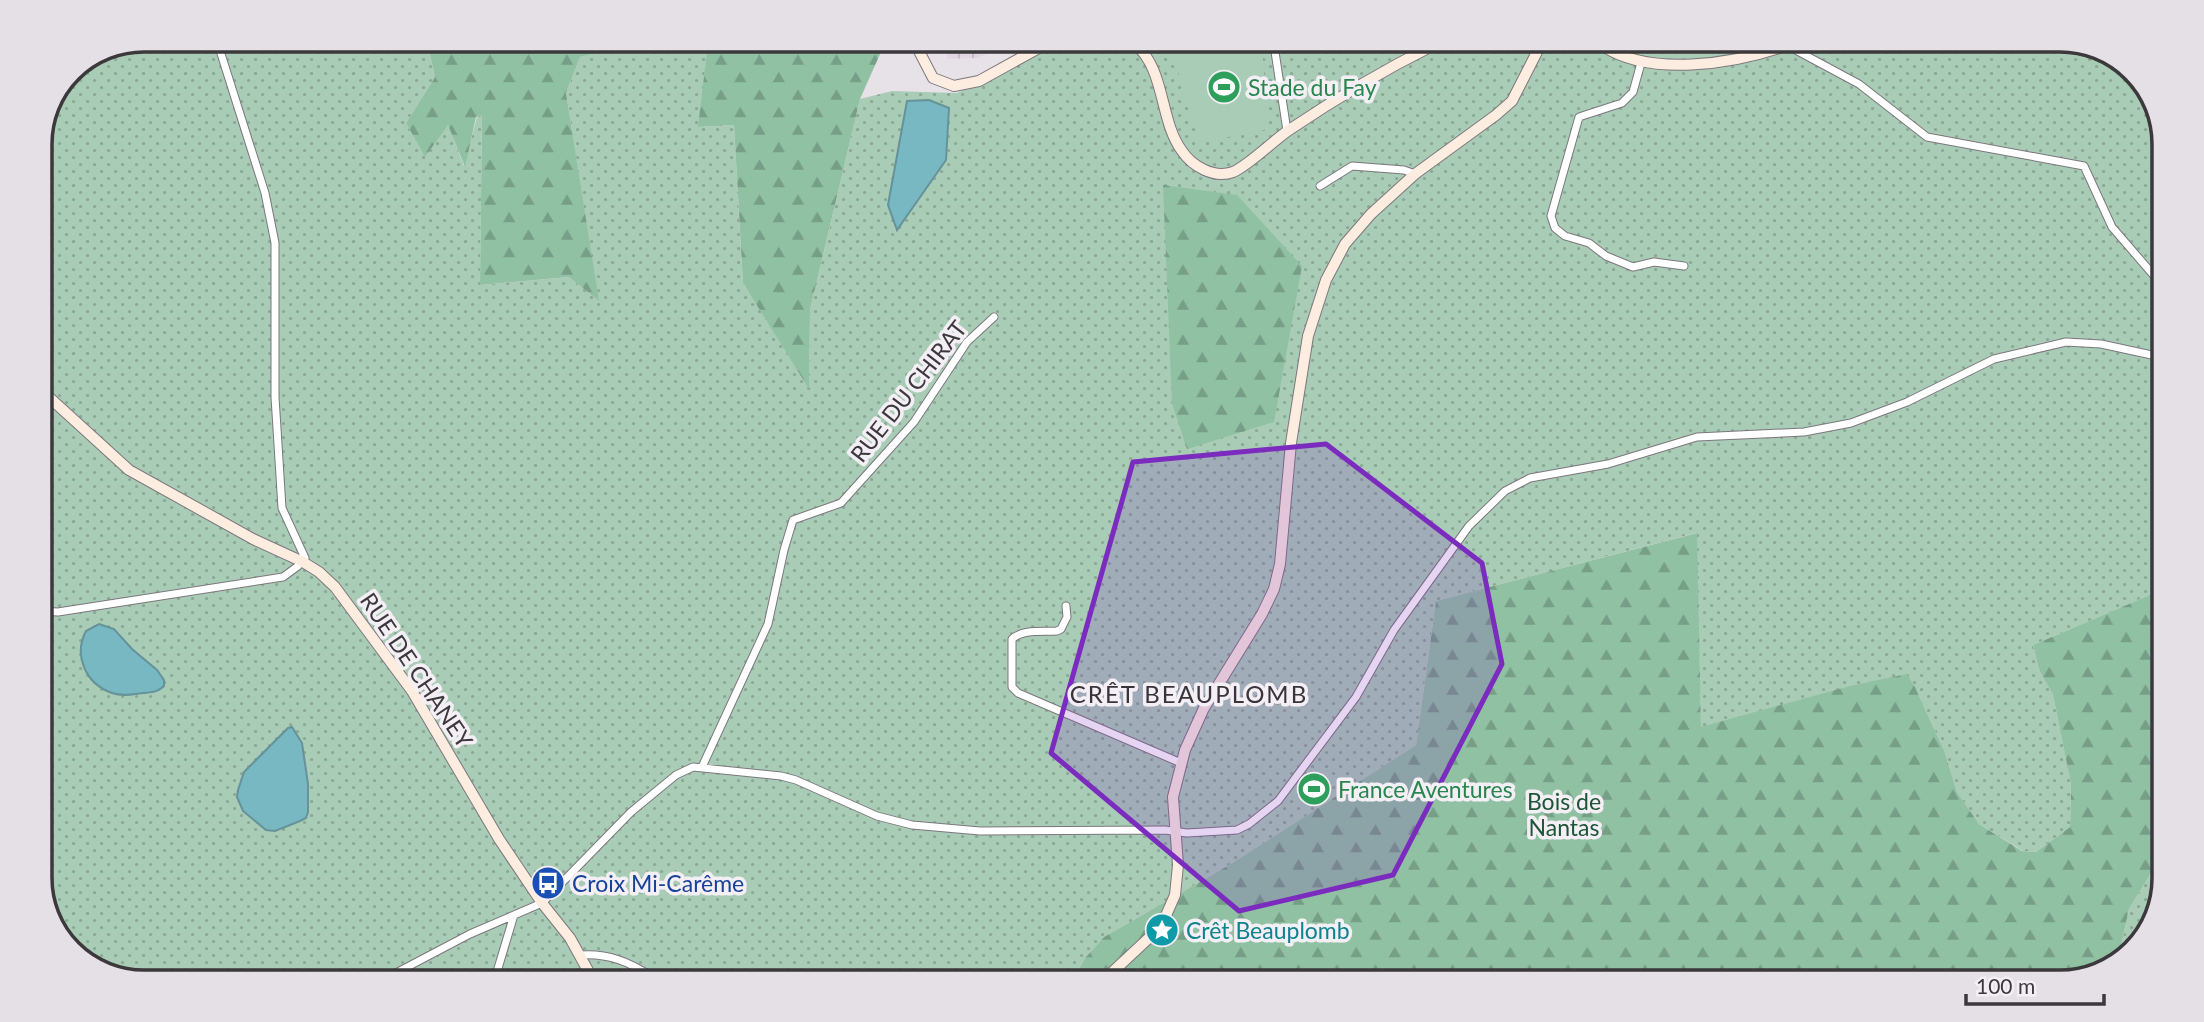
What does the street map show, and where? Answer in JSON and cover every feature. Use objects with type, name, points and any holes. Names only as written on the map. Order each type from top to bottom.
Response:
[{"type":"street","points":[[53,612],[283,577],[305,558],[282,508],[275,397],[275,243],[265,193],[220,52]]},
{"type":"street","points":[[920,52],[933,78],[954,86],[979,81],[1032,52]]},
{"type":"street","points":[[1141,52],[1152,66],[1177,145],[1190,163],[1211,172],[1232,172],[1287,131],[1375,74],[1420,52]]},
{"type":"street","points":[[1275,52],[1287,131]]},
{"type":"street","points":[[1115,970],[1151,936],[1164,919],[1175,895],[1178,881],[1173,797],[1189,738],[1274,589],[1280,564],[1291,443],[1308,336],[1326,280],[1345,244],[1371,214],[1415,174],[1512,101],[1537,52]]},
{"type":"street","points":[[1613,52],[1641,63],[1692,64],[1748,58],[1767,52]]},
{"type":"street","points":[[1799,52],[1859,84],[1927,137],[2084,166],[2112,227],[2151,272]]},
{"type":"street","points":[[1641,63],[1633,92],[1622,103],[1579,117],[1551,216],[1555,228],[1564,236],[1589,243],[1606,256],[1633,267],[1654,262],[1684,266]]},
{"type":"street","points":[[1321,187],[1352,166],[1404,170],[1415,174]]},
{"type":"street","name":"RUE DU CHIRAT","points":[[702,767],[768,624],[783,550],[793,520],[841,503],[914,422],[967,342],[994,317]]},
{"type":"street","points":[[402,970],[470,934],[542,903],[639,806],[686,769],[702,767],[789,778],[877,816],[912,825],[979,831],[1200,832],[1244,828],[1278,801],[1356,697],[1394,631],[1464,533],[1483,510],[1515,484],[1530,478],[1636,457],[1678,440],[1697,436],[1804,432],[1851,423],[1907,402],[1994,359],[2066,342],[2101,344],[2151,356]]},
{"type":"street","name":"RUE DE CHANEY","points":[[53,401],[129,470],[253,539],[303,562],[335,587],[401,676],[499,839],[581,955],[588,970]]},
{"type":"street","points":[[1066,606],[1067,617],[1061,629],[1024,632],[1012,639],[1012,687],[1018,693],[1181,763]]},
{"type":"street","points":[[498,970],[514,915]]},
{"type":"street","points":[[581,955],[593,954],[622,960],[640,970]]},
{"type":"highlighted area","points":[[1326,444],[1482,563],[1502,664],[1393,875],[1239,911],[1051,753],[1133,462]]},
{"type":"shaded area","points":[[946,52],[991,52],[977,58],[948,59]]},
{"type":"green space","points":[[144,52],[429,52],[435,77],[406,123],[425,156],[448,124],[464,166],[477,117],[482,115],[480,285],[569,277],[598,300],[566,93],[580,57],[601,52],[707,52],[699,127],[734,125],[743,283],[809,387],[810,310],[860,99],[892,91],[957,93],[1044,52],[2060,52],[2095,59],[2116,71],[2133,88],[2147,115],[2151,138],[2152,594],[2033,645],[2039,670],[2053,695],[2071,783],[2070,827],[2036,852],[2023,851],[1979,824],[1957,792],[1944,750],[1907,675],[1849,686],[1701,728],[1696,533],[1436,601],[1416,745],[1229,865],[1104,937],[1085,958],[1078,970],[144,970],[109,963],[88,951],[71,934],[59,913],[53,884],[53,138],[56,120],[71,88],[98,65],[115,57]]},
{"type":"green space","points":[[429,52],[601,52],[580,57],[566,93],[599,301],[569,277],[480,285],[482,115],[476,117],[465,167],[448,125],[425,157],[406,123],[435,77]]},
{"type":"green space","points":[[707,52],[881,52],[860,99],[810,310],[809,389],[743,283],[734,125],[698,127]]},
{"type":"green space","name":"Stade du Fay","points":[[1172,52],[1262,52],[1268,129],[1199,143]]},
{"type":"green space","points":[[1163,185],[1237,195],[1302,266],[1274,422],[1187,449],[1172,403]]},
{"type":"green space","name":"Bois de Nantas","points":[[1697,533],[1701,727],[1849,686],[1907,674],[1944,750],[1957,792],[1979,824],[2022,851],[2036,852],[2070,827],[2071,784],[2053,695],[2039,670],[2033,645],[2152,594],[2152,872],[2129,909],[2121,946],[2089,965],[2060,970],[1078,970],[1085,958],[1104,937],[1229,865],[1416,745],[1436,601]]},
{"type":"green space","points":[[2152,872],[2150,896],[2145,913],[2121,946],[2129,909]]},
{"type":"water","points":[[929,100],[949,108],[946,160],[897,230],[888,205],[907,101]]},
{"type":"water","points":[[99,624],[114,629],[157,670],[164,680],[164,686],[153,692],[124,695],[112,693],[95,683],[84,668],[81,650],[86,631]]},
{"type":"water","points":[[292,727],[302,743],[308,784],[308,812],[306,818],[300,821],[275,831],[266,830],[243,811],[237,797],[238,790],[244,772]]},
{"type":"place","name":"Stade du Fay","points":[[1224,87]]},
{"type":"place","name":"France Aventures","points":[[1314,789]]},
{"type":"place","name":"Croix Mi-Carême","points":[[548,883]]},
{"type":"place","name":"Crêt Beauplomb","points":[[1162,930]]},
{"type":"district","name":"CRÊT BEAUPLOMB","points":[[1189,693]]}]
